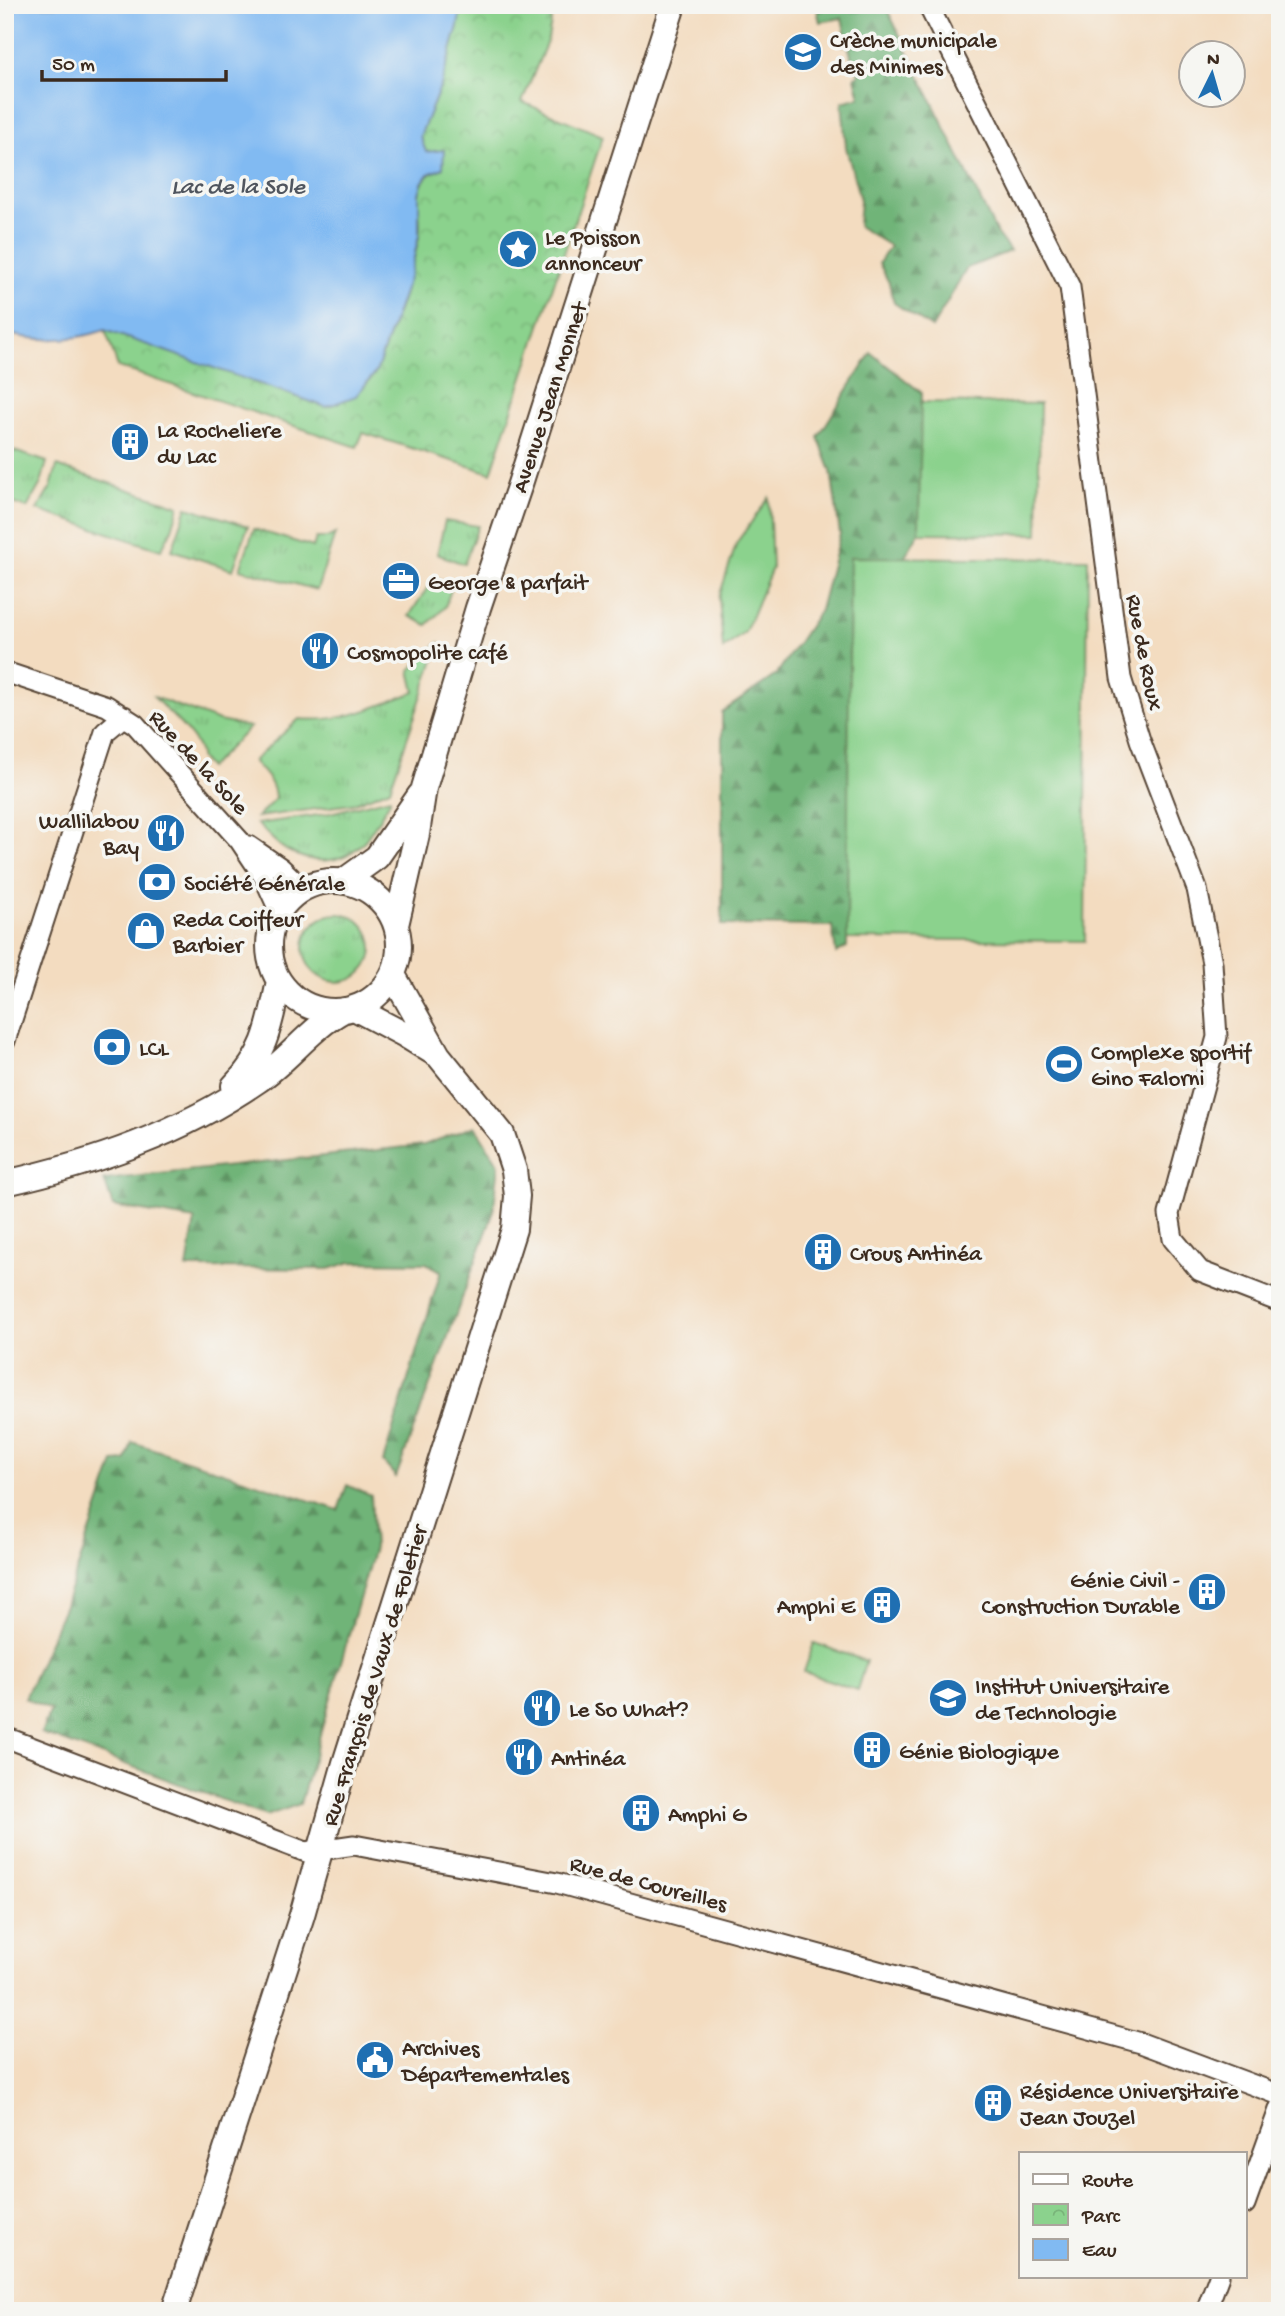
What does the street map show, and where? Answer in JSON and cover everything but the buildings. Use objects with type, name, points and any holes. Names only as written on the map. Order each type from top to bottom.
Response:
[{"type":"street","name":"Avenue Jean Monnet","points":[[396,925],[417,834],[424,788],[478,608],[520,485],[673,5]]},
{"type":"street","name":"Rue de Roux","points":[[928,5],[1070,287],[1121,678],[1140,740],[1197,889],[1212,963],[1217,1037],[1169,1214],[1173,1239],[1200,1271],[1280,1302]]},
{"type":"street","name":"Rue de la Sole","points":[[5,672],[107,706],[135,724],[240,841],[264,877],[279,910]]},
{"type":"street","points":[[5,1041],[105,732],[124,716]]},
{"type":"street","name":"Avenue Jean Monnet","points":[[345,880],[377,857],[424,788]]},
{"type":"street","name":"Rue de la Sole","points":[[240,841],[282,868],[303,888]]},
{"type":"street","points":[[5,1182],[76,1166],[186,1123],[259,1080],[318,1027],[349,1009],[374,998],[393,975],[399,954],[396,925],[379,899],[366,889],[345,880],[326,881],[303,888],[279,910],[268,941],[269,957],[279,981],[291,996],[305,1005],[320,1010],[349,1009],[405,1035],[438,1055]]},
{"type":"street","points":[[393,975],[438,1055]]},
{"type":"street","points":[[211,1108],[250,1070],[257,1058],[269,1025],[279,981]]},
{"type":"street","name":"Rue François de Vaux de Foletier","points":[[174,2311],[302,1915],[319,1850],[516,1216],[514,1170],[502,1134],[438,1055]]},
{"type":"street","name":"Rue de Coureilles","points":[[5,1737],[306,1852],[354,1845],[557,1883],[1141,2043],[1280,2095]]},
{"type":"street","points":[[1246,2201],[1280,2107]]},
{"type":"street","points":[[1206,2311],[1218,2278]]},
{"type":"green space","points":[[460,5],[554,5],[548,39],[522,102],[603,136],[491,473],[363,433],[357,447],[118,367],[105,330],[326,407],[348,398],[365,385],[376,372],[410,272],[420,231],[419,197],[422,184],[433,172],[443,168],[443,151],[426,152],[420,136],[441,85],[458,26]]},
{"type":"green space","points":[[816,5],[885,5],[997,234],[1010,251],[967,268],[932,328],[894,303],[889,283],[879,263],[890,246],[858,226],[860,200],[846,147],[842,102],[860,97],[855,77],[859,75],[848,44],[843,45],[841,38],[846,37],[842,18],[820,22]]},
{"type":"green space","points":[[871,353],[922,393],[919,533],[904,558],[850,558],[847,947],[836,953],[832,926],[722,925],[722,712],[776,675],[820,610],[840,534],[831,471],[818,437]]},
{"type":"green space","points":[[921,402],[1040,404],[1038,534],[919,533]]},
{"type":"green space","points":[[5,448],[47,462],[41,483],[27,508],[5,500]]},
{"type":"green space","points":[[57,466],[179,506],[172,529],[161,550],[37,510],[51,487]]},
{"type":"green space","points":[[769,498],[772,568],[745,632],[723,649],[719,597],[737,542]]},
{"type":"green space","points":[[187,507],[248,526],[233,570],[172,550]]},
{"type":"green space","points":[[445,521],[478,526],[464,564],[437,554]]},
{"type":"green space","points":[[254,529],[313,547],[316,538],[327,538],[335,534],[317,590],[240,569]]},
{"type":"green space","points":[[850,557],[1088,559],[1085,941],[847,939]]},
{"type":"green space","points":[[434,578],[453,584],[445,607],[427,625],[409,616]]},
{"type":"green space","points":[[440,642],[390,789],[352,804],[257,817],[275,799],[275,793],[265,774],[253,761],[299,719],[345,716],[415,692],[410,670]]},
{"type":"green space","points":[[154,697],[219,721],[250,727],[209,768],[200,758],[189,734]]},
{"type":"green space","points":[[390,798],[366,839],[348,854],[329,860],[308,859],[286,850],[257,824],[326,814]]},
{"type":"green space","points":[[338,914],[351,917],[362,924],[369,935],[372,948],[369,961],[362,972],[351,979],[338,982],[325,979],[314,972],[307,961],[304,948],[307,935],[314,924],[325,917]]},
{"type":"green space","points":[[475,1126],[499,1165],[493,1214],[396,1477],[383,1462],[441,1271],[426,1263],[351,1262],[329,1269],[187,1268],[195,1220],[113,1206],[104,1180],[424,1145]]},
{"type":"green space","points":[[132,1442],[338,1510],[347,1485],[371,1496],[374,1548],[300,1804],[266,1816],[41,1733],[51,1710],[25,1698],[65,1605],[114,1462],[126,1461]]},
{"type":"green space","points":[[814,1643],[866,1661],[857,1690],[804,1672]]},
{"type":"water","name":"Lac de la Sole","points":[[462,5],[441,85],[420,136],[426,152],[444,150],[443,168],[428,174],[422,183],[419,194],[419,235],[410,275],[376,372],[356,396],[326,407],[105,330],[55,339],[5,333],[5,6]]},
{"type":"place","name":"Crèche municipale des Minimes","points":[[803,52]]},
{"type":"place","name":"Le Poisson annonceur","points":[[518,249]]},
{"type":"place","name":"La Rocheliere du Lac","points":[[130,442]]},
{"type":"place","name":"George & parfait","points":[[401,581]]},
{"type":"place","name":"Cosmopolite café","points":[[320,651]]},
{"type":"place","name":"Wallilabou Bay","points":[[166,833]]},
{"type":"place","name":"Société Générale","points":[[157,882]]},
{"type":"place","name":"Reda Coiffeur Barbier","points":[[146,931]]},
{"type":"place","name":"LCL","points":[[112,1047]]},
{"type":"place","name":"Complexe sportif Gino Falorni","points":[[1064,1064]]},
{"type":"place","name":"Crous Antinéa","points":[[823,1252]]},
{"type":"place","name":"Génie Civil - Construction Durable","points":[[1207,1592]]},
{"type":"place","name":"Amphi E","points":[[882,1605]]},
{"type":"place","name":"Institut Universitaire de Technologie","points":[[948,1698]]},
{"type":"place","name":"Le So What?","points":[[542,1708]]},
{"type":"place","name":"Génie Biologique","points":[[872,1750]]},
{"type":"place","name":"Antinéa","points":[[524,1757]]},
{"type":"place","name":"Amphi G","points":[[641,1813]]},
{"type":"place","name":"Archives Départementales","points":[[375,2060]]},
{"type":"place","name":"Résidence Universitaire Jean Jouzel","points":[[993,2103]]}]
